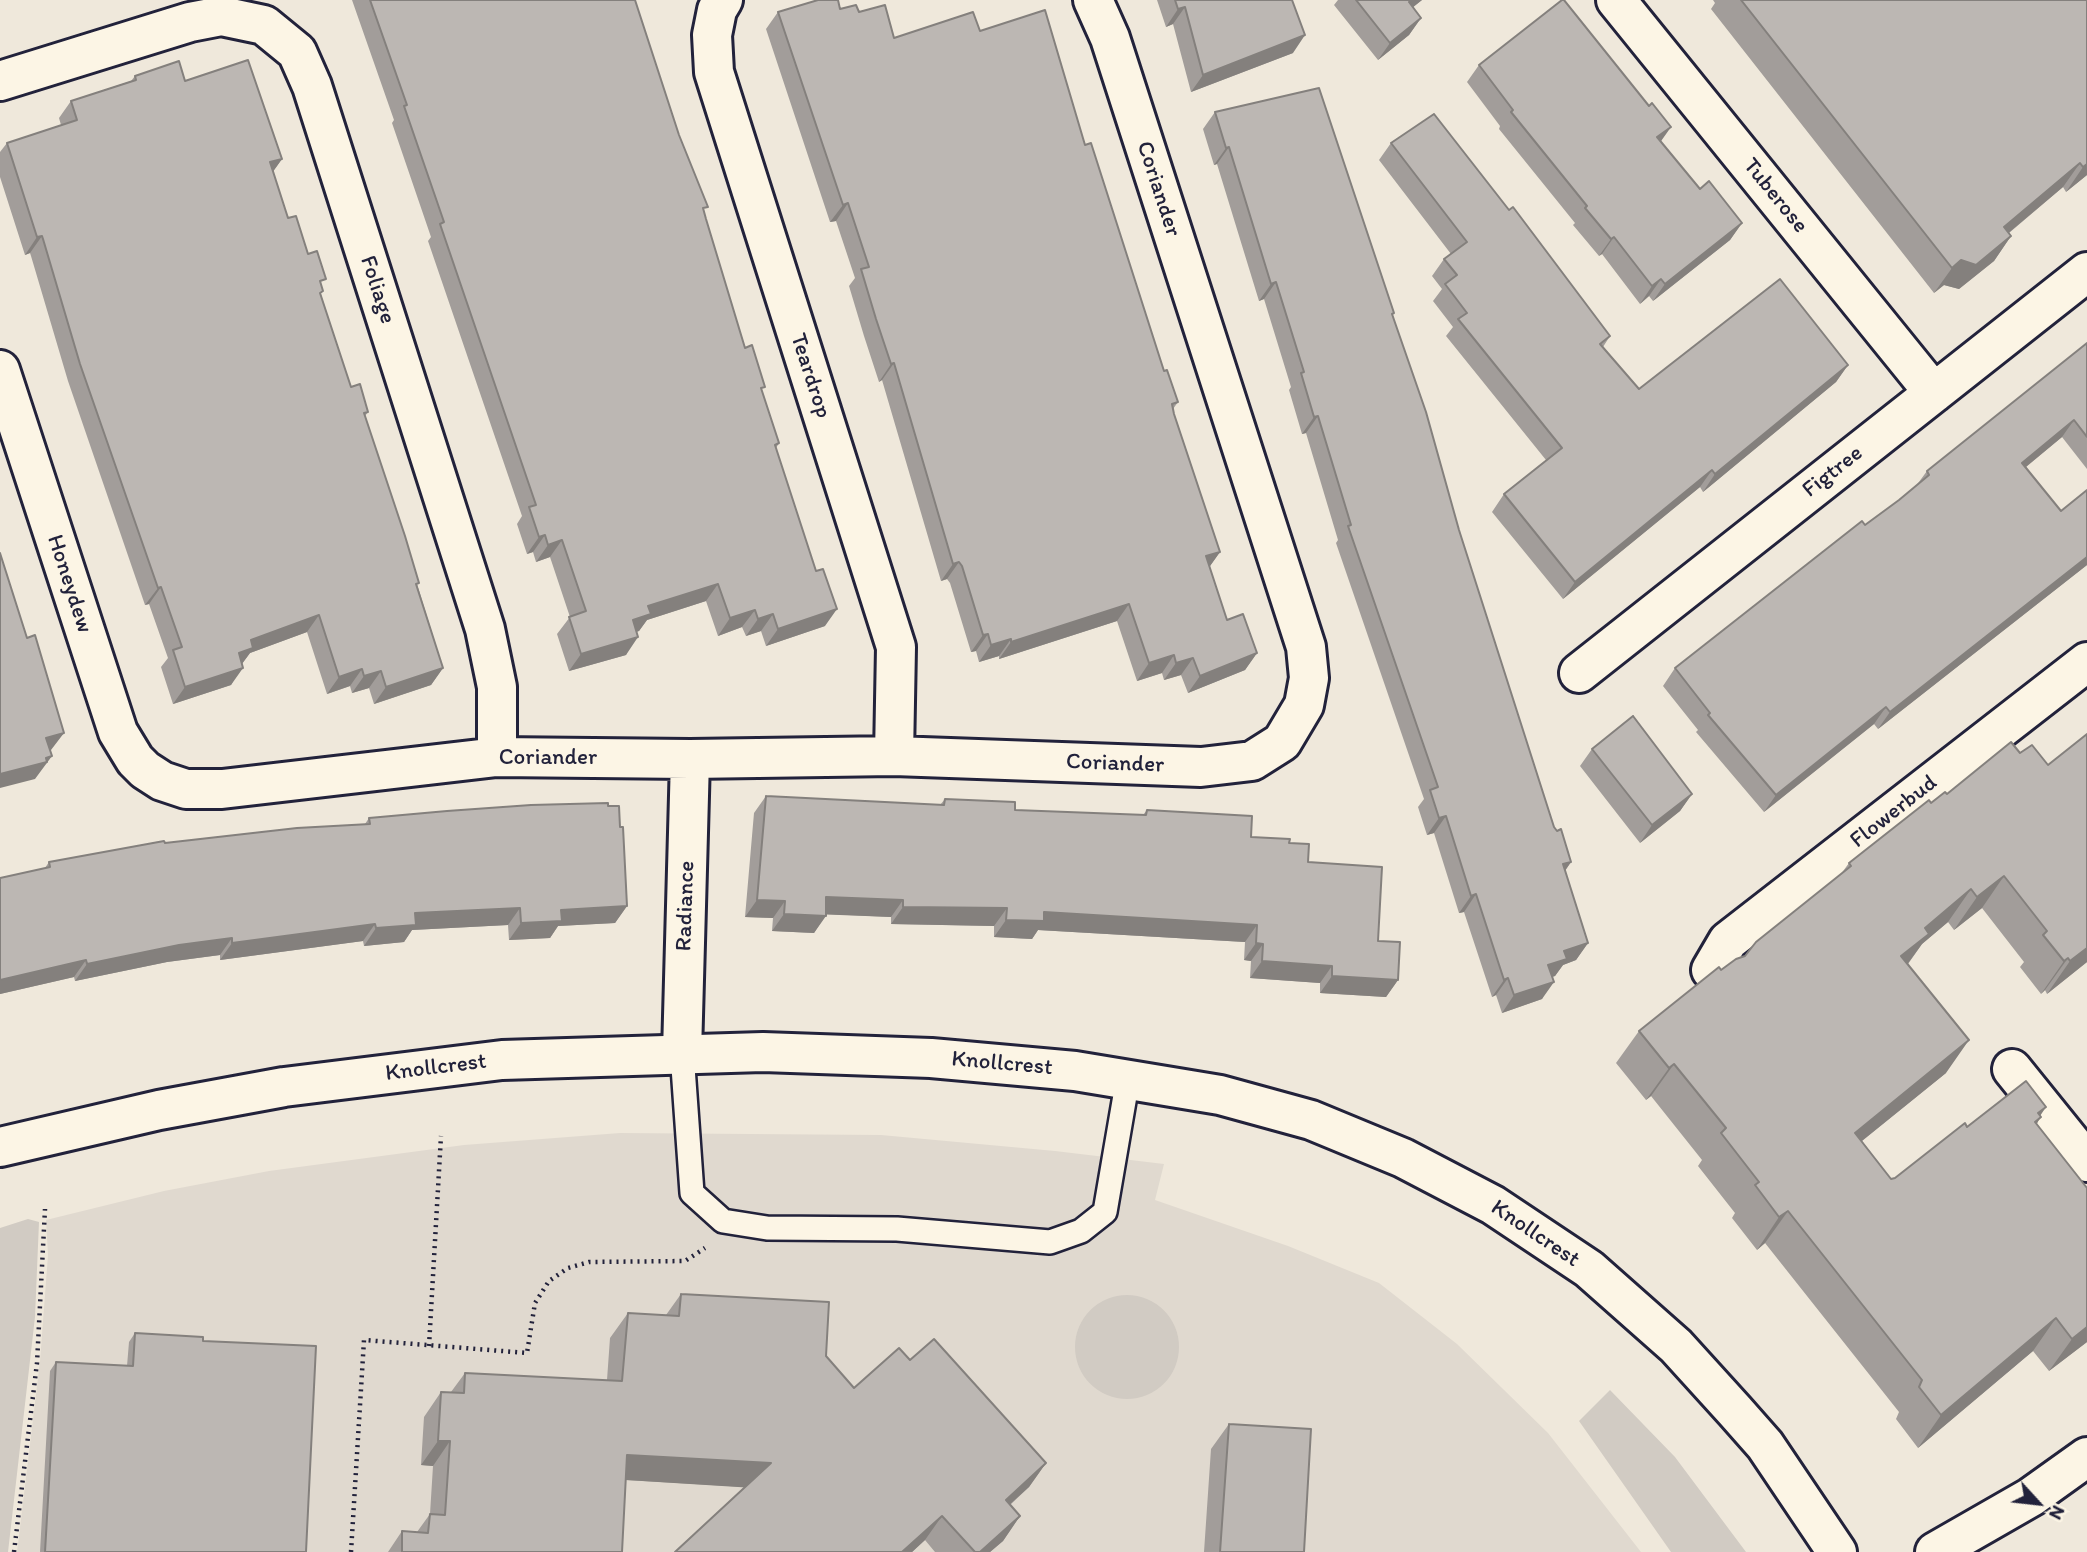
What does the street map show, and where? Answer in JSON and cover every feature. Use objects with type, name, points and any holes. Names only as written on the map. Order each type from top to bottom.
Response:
[{"type":"street","name":"Teardrop","points":[[723,0],[717,10],[712,35],[714,72],[896,646],[894,756]]},
{"type":"street","name":"Coriander","points":[[162,781],[204,791],[497,757],[691,759],[894,756],[1230,766],[1258,758],[1282,742],[1304,705],[1309,678],[1306,647],[1110,38],[1093,0]]},
{"type":"street","name":"Tuberose","points":[[1616,0],[1934,393]]},
{"type":"street","name":"Foliage","points":[[0,81],[79,55],[205,18],[221,16],[264,25],[288,44],[304,64],[485,629],[497,687],[497,757]]},
{"type":"street","name":"Figtree","points":[[1579,673],[2087,272]]},
{"type":"street","name":"Honeydew","points":[[0,370],[111,715],[135,760],[162,781]]},
{"type":"street","name":"Flowerbud","points":[[1711,970],[1728,941],[2087,662]]},
{"type":"street","name":"Radiance","points":[[682,1053],[691,759]]},
{"type":"street","name":"Knollcrest","points":[[0,1147],[159,1110],[328,1080],[502,1060],[763,1052],[931,1058],[1128,1078],[1220,1095],[1311,1120],[1433,1172],[1526,1226],[1588,1269],[1676,1346],[1765,1445],[1837,1552]]},
{"type":"street","points":[[2011,1069],[2087,1162]]},
{"type":"street","points":[[1935,1552],[2031,1497],[2087,1457]]},
{"type":"lane","points":[[682,1053],[692,1193],[723,1221],[767,1228],[897,1229],[1050,1242],[1081,1231],[1105,1212],[1128,1078]]},
{"type":"path","points":[[429,1346],[441,1136]]},
{"type":"path","points":[[14,1552],[37,1363],[45,1209]]},
{"type":"path","points":[[351,1552],[364,1340],[527,1353],[535,1303],[549,1282],[568,1268],[589,1262],[685,1261],[705,1248]]},
{"type":"shaded area","points":[[620,1133],[881,1135],[1164,1164],[1155,1200],[1288,1246],[1379,1283],[1457,1344],[1548,1433],[1641,1552],[17,1552],[40,1361],[48,1255],[46,1220],[164,1191],[269,1171],[464,1145]]},
{"type":"shaded area","points":[[28,1219],[39,1222],[35,1317],[8,1552],[0,1552],[0,1228]]},
{"type":"shaded area","points":[[1127,1295],[1147,1299],[1164,1310],[1175,1327],[1179,1347],[1175,1367],[1164,1384],[1147,1395],[1127,1399],[1107,1395],[1090,1384],[1079,1367],[1075,1347],[1079,1327],[1090,1310],[1107,1299]]},
{"type":"shaded area","points":[[1610,1390],[1675,1457],[1746,1552],[1671,1552],[1579,1421]]},
{"type":"building","points":[[370,0],[635,0],[679,135],[708,207],[703,208],[745,348],[752,345],[765,387],[761,388],[779,443],[775,445],[816,571],[823,569],[837,609],[778,629],[773,614],[758,619],[755,610],[730,618],[718,584],[648,606],[651,614],[633,620],[638,637],[581,654],[569,617],[586,611],[562,540],[548,545],[545,535],[539,537],[529,507],[536,505],[440,224],[444,222]]},
{"type":"building","points":[[818,0],[838,0],[840,9],[856,5],[859,12],[885,5],[894,38],[973,12],[980,31],[1045,10],[1085,145],[1091,143],[1164,371],[1167,370],[1178,402],[1172,404],[1174,414],[1220,552],[1206,556],[1227,620],[1243,614],[1257,653],[1200,676],[1193,658],[1176,663],[1174,655],[1149,663],[1129,604],[1011,642],[1011,639],[991,645],[988,634],[983,635],[962,566],[959,562],[953,564],[894,363],[891,364],[876,319],[861,269],[869,267],[848,203],[843,205],[778,12]]},
{"type":"building","points":[[1175,0],[1292,0],[1305,35],[1203,75],[1185,7],[1178,9]]},
{"type":"building","points":[[1356,0],[1412,0],[1409,2],[1421,18],[1390,43]]},
{"type":"building","points":[[1562,0],[1649,106],[1652,103],[1671,127],[1657,137],[1700,189],[1709,181],[1742,223],[1665,284],[1661,279],[1652,286],[1614,237],[1611,239],[1511,112],[1513,110],[1479,65]]},
{"type":"building","points":[[1741,0],[2087,0],[2087,164],[2083,167],[2080,163],[2004,227],[2011,236],[1976,265],[1961,260],[1952,268]]},
{"type":"building","points":[[248,60],[282,159],[270,162],[288,218],[296,216],[308,254],[317,251],[326,279],[320,281],[323,291],[320,293],[351,387],[360,384],[368,412],[364,413],[405,536],[419,583],[416,584],[443,668],[386,687],[381,671],[364,676],[362,669],[339,677],[319,615],[251,640],[253,648],[239,653],[243,668],[185,687],[173,650],[182,647],[161,587],[158,588],[80,364],[43,239],[42,236],[37,237],[7,143],[77,120],[71,101],[136,80],[135,76],[179,61],[185,81]]},
{"type":"building","points":[[1319,88],[1426,412],[1459,530],[1554,827],[1557,831],[1561,829],[1571,862],[1563,864],[1588,943],[1564,951],[1567,959],[1548,965],[1554,982],[1514,995],[1508,978],[1504,980],[1476,894],[1471,896],[1446,816],[1439,818],[1430,790],[1438,787],[1348,526],[1351,525],[1318,416],[1314,417],[1301,373],[1304,372],[1276,282],[1271,284],[1229,147],[1226,148],[1215,112]]},
{"type":"building","points":[[1434,114],[1509,210],[1513,207],[1610,336],[1600,344],[1639,389],[1780,279],[1848,365],[1715,474],[1712,470],[1575,582],[1504,494],[1562,448],[1458,319],[1467,313],[1445,284],[1457,275],[1444,259],[1467,242],[1391,143]]},
{"type":"building","points":[[2087,343],[2087,437],[2074,420],[2022,463],[2061,511],[2087,490],[2087,557],[1890,712],[1886,707],[1776,795],[1708,715],[1710,713],[1675,668],[1862,521],[1865,525],[1899,500],[1929,475],[1927,471]]},
{"type":"building","points":[[0,553],[27,638],[35,635],[64,733],[46,738],[52,756],[46,758],[47,762],[0,774]]},
{"type":"building","points":[[1633,716],[1692,794],[1652,825],[1592,749]]},
{"type":"building","points":[[2087,734],[2087,948],[2070,961],[2068,958],[2064,961],[2043,935],[2047,931],[2004,876],[1977,897],[1971,889],[1925,928],[1929,934],[1901,956],[1969,1040],[1855,1133],[1891,1179],[1895,1178],[1965,1123],[1967,1127],[2026,1081],[2046,1107],[2038,1113],[2041,1117],[2035,1122],[2087,1188],[2087,1327],[2072,1339],[2056,1318],[1941,1415],[1919,1387],[1922,1380],[1788,1211],[1779,1217],[1755,1185],[1759,1182],[1721,1133],[1726,1128],[1674,1064],[1669,1068],[1639,1031],[1719,967],[1721,970],[1745,956],[1756,942],[1851,866],[1849,863],[1929,800],[1931,803],[1945,792],[1947,794],[2011,742],[2020,753],[2032,745],[2048,765]]},
{"type":"building","points":[[766,796],[944,805],[945,799],[1015,802],[1015,810],[1146,815],[1147,810],[1252,816],[1251,837],[1290,839],[1289,843],[1309,844],[1308,862],[1382,867],[1378,941],[1400,942],[1398,980],[1332,976],[1332,966],[1262,961],[1263,944],[1256,943],[1257,925],[1044,912],[1044,921],[1006,920],[1007,908],[903,907],[903,900],[826,897],[826,916],[784,914],[785,901],[757,900]]},
{"type":"building","points":[[608,803],[608,806],[619,806],[620,827],[623,827],[627,906],[561,910],[562,921],[521,923],[520,908],[415,913],[416,925],[376,928],[375,924],[232,943],[232,938],[179,945],[87,964],[86,960],[0,980],[0,878],[50,867],[49,862],[164,841],[370,824],[369,818],[531,805]]},
{"type":"building","points":[[681,1294],[829,1302],[826,1356],[854,1388],[899,1348],[910,1360],[934,1339],[1046,1463],[1006,1500],[1020,1516],[980,1552],[975,1552],[942,1516],[902,1552],[675,1552],[771,1463],[627,1455],[622,1552],[402,1552],[402,1531],[428,1533],[430,1514],[445,1515],[450,1441],[438,1441],[441,1392],[464,1393],[465,1373],[622,1381],[628,1313],[679,1316]]},
{"type":"building","points":[[135,1333],[203,1337],[203,1341],[316,1346],[306,1552],[45,1552],[56,1362],[133,1366]]},
{"type":"building","points":[[1229,1424],[1311,1429],[1304,1552],[1220,1552]]}]
